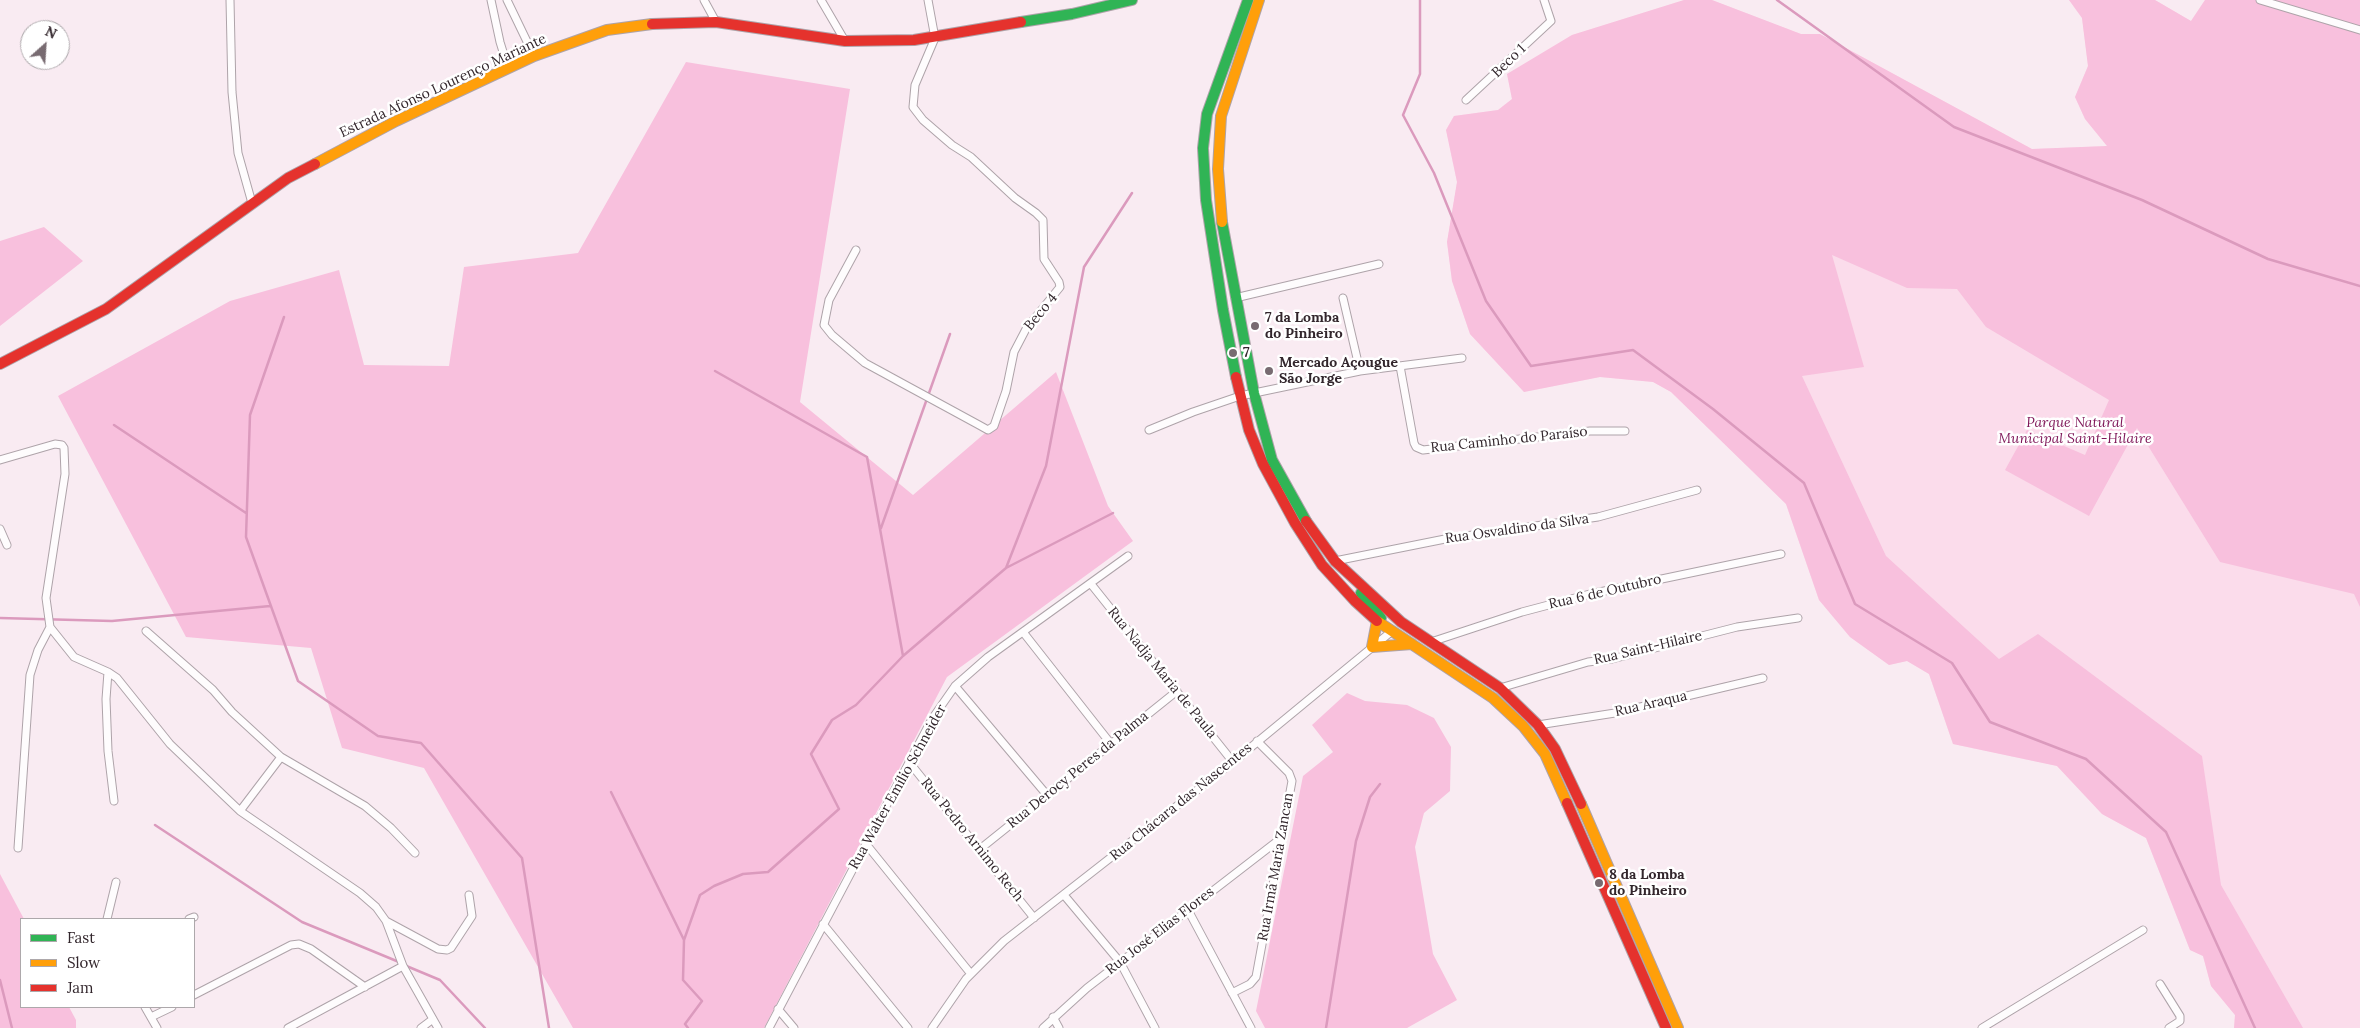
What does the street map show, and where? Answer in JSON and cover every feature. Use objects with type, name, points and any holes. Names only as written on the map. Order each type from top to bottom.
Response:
[{"type":"main road","name":"Estrada Afonso Lourenço Mariante","points":[[0,364],[106,309],[288,178],[396,121],[508,68],[534,56],[607,30],[668,22],[716,22],[845,41],[935,38],[1072,14],[1132,0]]},
{"type":"main road","points":[[1248,0],[1207,114],[1202,148],[1206,200],[1222,310],[1240,396],[1263,464],[1295,524],[1322,565],[1377,621],[1493,698],[1523,726],[1545,754],[1666,1028]]},
{"type":"main road","points":[[1260,0],[1234,72],[1221,116],[1218,169],[1220,199],[1235,298],[1254,393],[1272,460],[1300,512],[1335,561],[1392,632],[1476,672]]},
{"type":"main road","points":[[1335,561],[1400,622],[1500,688],[1538,725],[1555,749],[1573,786],[1678,1028]]},
{"type":"main road","points":[[1377,621],[1372,647],[1412,644]]},
{"type":"main road","points":[[1562,791],[1573,786]]},
{"type":"street","points":[[230,0],[232,92],[238,153],[252,203]]},
{"type":"street","points":[[491,0],[508,68]]},
{"type":"street","points":[[507,0],[534,56]]},
{"type":"street","points":[[704,0],[716,22]]},
{"type":"street","points":[[821,0],[845,41]]},
{"type":"street","points":[[928,0],[935,38]]},
{"type":"street","name":"Beco 1","points":[[1466,100],[1550,21],[1544,0]]},
{"type":"street","points":[[2260,0],[2360,30]]},
{"type":"street","name":"Beco 4","points":[[856,250],[829,300],[824,325],[832,335],[865,363],[988,430],[994,426],[1006,391],[1014,352],[1026,329],[1060,288],[1059,282],[1044,259],[1042,246],[1043,220],[1036,212],[1015,198],[972,158],[923,120],[913,107],[915,85],[935,38]]},
{"type":"street","points":[[1235,298],[1379,264]]},
{"type":"street","points":[[1343,298],[1360,370]]},
{"type":"street","points":[[1149,430],[1240,396],[1360,370],[1462,358]]},
{"type":"street","name":"Rua Caminho do Paraíso","points":[[1400,366],[1414,443],[1416,447],[1423,450],[1590,431],[1626,431]]},
{"type":"street","points":[[0,460],[56,444],[62,445],[64,448],[65,474],[46,598],[50,627],[74,657],[117,678],[170,744],[240,811],[360,892],[386,921],[438,949],[447,950],[451,948],[472,916],[469,895]]},
{"type":"street","name":"Rua Osvaldino da Silva","points":[[1335,561],[1445,539],[1598,517],[1697,490]]},
{"type":"street","points":[[0,529],[7,545]]},
{"type":"street","name":"Rua 6 de Outubro","points":[[1431,642],[1522,612],[1590,594],[1781,554]]},
{"type":"street","name":"Rua Walter Emílio Schneider","points":[[769,1028],[932,719],[955,686],[988,657],[1128,556]]},
{"type":"street","name":"Rua Nadja Maria de Paula","points":[[1090,584],[1233,762]]},
{"type":"street","name":"Rua Saint-Hilaire","points":[[1500,688],[1588,662],[1612,659],[1737,627],[1798,618]]},
{"type":"street","points":[[18,848],[30,675],[38,650],[50,627]]},
{"type":"street","points":[[146,630],[213,690],[232,712],[281,758],[365,806],[416,853]]},
{"type":"street","points":[[1023,632],[1111,744]]},
{"type":"street","name":"Rua Chácara das Nascentes","points":[[932,1028],[971,974],[1004,941],[1233,762],[1392,632]]},
{"type":"street","points":[[108,672],[106,699],[108,751],[114,800]]},
{"type":"street","name":"Rua Araqua","points":[[1538,725],[1615,713],[1763,678]]},
{"type":"street","points":[[955,686],[1047,795]]},
{"type":"street","name":"Rua Derocy Peres da Palma","points":[[980,849],[1176,691]]},
{"type":"street","name":"Rua Irmã Maria Zancan","points":[[1232,993],[1250,984],[1256,978],[1291,776],[1257,741]]},
{"type":"street","points":[[240,811],[281,758]]},
{"type":"street","name":"Rua Pedro Arnimo Rech","points":[[909,762],[1034,918]]},
{"type":"street","name":"Rua José Elias Flores","points":[[1043,1028],[1053,1017],[1120,962],[1280,839]]},
{"type":"street","points":[[866,844],[971,974]]},
{"type":"street","points":[[107,918],[116,882]]},
{"type":"street","points":[[1064,895],[1120,962],[1155,1028]]},
{"type":"street","points":[[1188,910],[1251,1028]]},
{"type":"street","points":[[386,921],[403,966],[438,1028]]},
{"type":"street","points":[[823,924],[908,1028]]},
{"type":"street","points":[[1982,1028],[2143,930]]},
{"type":"street","points":[[195,994],[291,945],[299,944],[311,949],[365,987]]},
{"type":"street","points":[[288,1028],[403,966]]},
{"type":"street","points":[[2160,984],[2180,1016],[2180,1021],[2169,1028]]},
{"type":"street","points":[[146,1008],[157,1028]]},
{"type":"street","points":[[151,1018],[170,1008]]},
{"type":"street","points":[[778,1009],[794,1028]]},
{"type":"street","points":[[1053,1017],[1059,1028]]},
{"type":"street","points":[[421,1028],[433,1019]]},
{"type":"green space","name":"Parque Natural Municipal Saint-Hilaire","points":[[1684,0],[1712,0],[1801,34],[1820,34],[2032,149],[2107,146],[2085,119],[2075,97],[2088,66],[2082,18],[2069,0],[2155,0],[2191,21],[2205,0],[2360,0],[2360,1028],[2234,1028],[2235,1015],[2211,986],[2203,956],[2190,950],[2146,838],[2102,814],[2057,766],[1953,744],[1929,674],[1907,661],[1889,665],[1850,637],[1819,600],[1786,504],[1671,392],[1653,382],[1600,377],[1524,392],[1470,334],[1452,281],[1447,242],[1457,182],[1446,130],[1454,116],[1498,110],[1512,99],[1507,74],[1572,35]]},
{"type":"shaded area","name":"Parque Natural Municipal Saint-Hilaire","points":[[1684,0],[1712,0],[1801,34],[1820,34],[2032,149],[2107,146],[2085,119],[2075,97],[2088,66],[2082,18],[2069,0],[2155,0],[2191,21],[2205,0],[2360,0],[2360,607],[2354,594],[2220,562],[2137,428],[2089,516],[2005,470],[2027,430],[2085,455],[2109,400],[1986,327],[1957,289],[1907,288],[1832,255],[1864,367],[1802,376],[1886,556],[1999,659],[2038,634],[2202,756],[2221,885],[2303,1028],[2234,1028],[2235,1015],[2211,986],[2203,956],[2190,950],[2146,838],[2102,814],[2057,766],[1953,744],[1929,674],[1907,661],[1889,665],[1850,637],[1819,600],[1786,504],[1671,392],[1653,382],[1600,377],[1524,392],[1470,334],[1452,281],[1447,242],[1457,182],[1446,130],[1454,116],[1498,110],[1512,99],[1507,74],[1572,35]]},
{"type":"shaded area","points":[[686,62],[850,89],[800,402],[913,495],[1056,372],[1108,506],[1133,541],[947,677],[764,1028],[573,1028],[424,768],[342,748],[311,648],[186,637],[58,396],[230,301],[339,270],[364,365],[449,366],[464,267],[578,253]]},
{"type":"shaded area","points":[[44,227],[83,261],[0,326],[0,241]]},
{"type":"shaded area","points":[[1347,693],[1365,701],[1407,705],[1434,718],[1451,747],[1450,791],[1424,813],[1415,847],[1433,954],[1457,1000],[1407,1028],[1265,1028],[1256,1011],[1303,776],[1333,752],[1312,725]]},
{"type":"shaded area","points":[[0,874],[23,918],[20,918],[20,1008],[70,1008],[76,1020],[76,1028],[0,1028]]},
{"type":"waterway","points":[[1420,0],[1420,74],[1403,115],[1434,173],[1486,301],[1531,366],[1633,350],[1713,409],[1804,483],[1855,604],[1952,663],[1990,722],[2086,759],[2166,832],[2255,1028]]},
{"type":"waterway","points":[[1777,0],[1954,127],[2142,200],[2268,259],[2360,286]]},
{"type":"waterway","points":[[1006,568],[1046,466],[1084,267],[1132,193]]},
{"type":"waterway","points":[[284,317],[250,415],[246,537],[298,681],[378,736],[421,743],[522,858],[549,1028]]},
{"type":"waterway","points":[[881,528],[950,334]]},
{"type":"waterway","points":[[715,371],[867,457],[903,656]]},
{"type":"waterway","points":[[114,425],[246,513]]},
{"type":"waterway","points":[[688,1028],[685,1024],[702,1001],[683,980],[684,940],[700,895],[714,886],[743,874],[768,872],[839,809],[811,754],[832,720],[856,705],[903,656],[1006,568],[1113,513]]},
{"type":"waterway","points":[[0,618],[112,621],[270,606]]},
{"type":"waterway","points":[[1326,1028],[1356,841],[1370,797],[1380,784]]},
{"type":"waterway","points":[[611,792],[684,940]]},
{"type":"waterway","points":[[155,825],[302,922],[399,962]]},
{"type":"waterway","points":[[404,965],[440,980],[485,1028]]},
{"type":"waterway","points":[[0,980],[12,1028]]},
{"type":"traffic: fast","points":[[1021,22],[1072,14],[1132,0]]},
{"type":"traffic: fast","points":[[1236,377],[1223,310],[1206,200],[1203,148],[1207,114],[1248,0]]},
{"type":"traffic: fast","points":[[1222,222],[1254,393],[1272,460],[1306,521]]},
{"type":"traffic: fast","points":[[1361,593],[1381,618]]},
{"type":"traffic: slow","points":[[1222,222],[1218,169],[1221,116],[1259,0]]},
{"type":"traffic: slow","points":[[315,164],[396,121],[534,56],[607,30],[652,24]]},
{"type":"traffic: slow","points":[[1377,621],[1493,698],[1523,726],[1545,754],[1567,803]]},
{"type":"traffic: slow","points":[[1377,621],[1372,647],[1412,644]]},
{"type":"traffic: slow","points":[[1581,804],[1678,1028]]},
{"type":"traffic: jam","points":[[652,24],[716,22],[845,41],[914,40],[1021,22]]},
{"type":"traffic: jam","points":[[0,364],[106,309],[288,178],[315,164]]},
{"type":"traffic: jam","points":[[1236,377],[1249,430],[1263,464],[1295,523],[1322,565],[1355,601],[1377,621]]},
{"type":"traffic: jam","points":[[1306,521],[1335,561],[1401,622],[1500,688],[1538,725],[1555,749],[1581,804]]},
{"type":"traffic: jam","points":[[1567,803],[1666,1028]]},
{"type":"place","name":"7 da Lomba do Pinheiro","points":[[1255,326]]},
{"type":"place","name":"7","points":[[1233,353]]},
{"type":"place","name":"Mercado Açougue São Jorge","points":[[1269,371]]},
{"type":"place","name":"8 da Lomba do Pinheiro","points":[[1599,883]]}]
